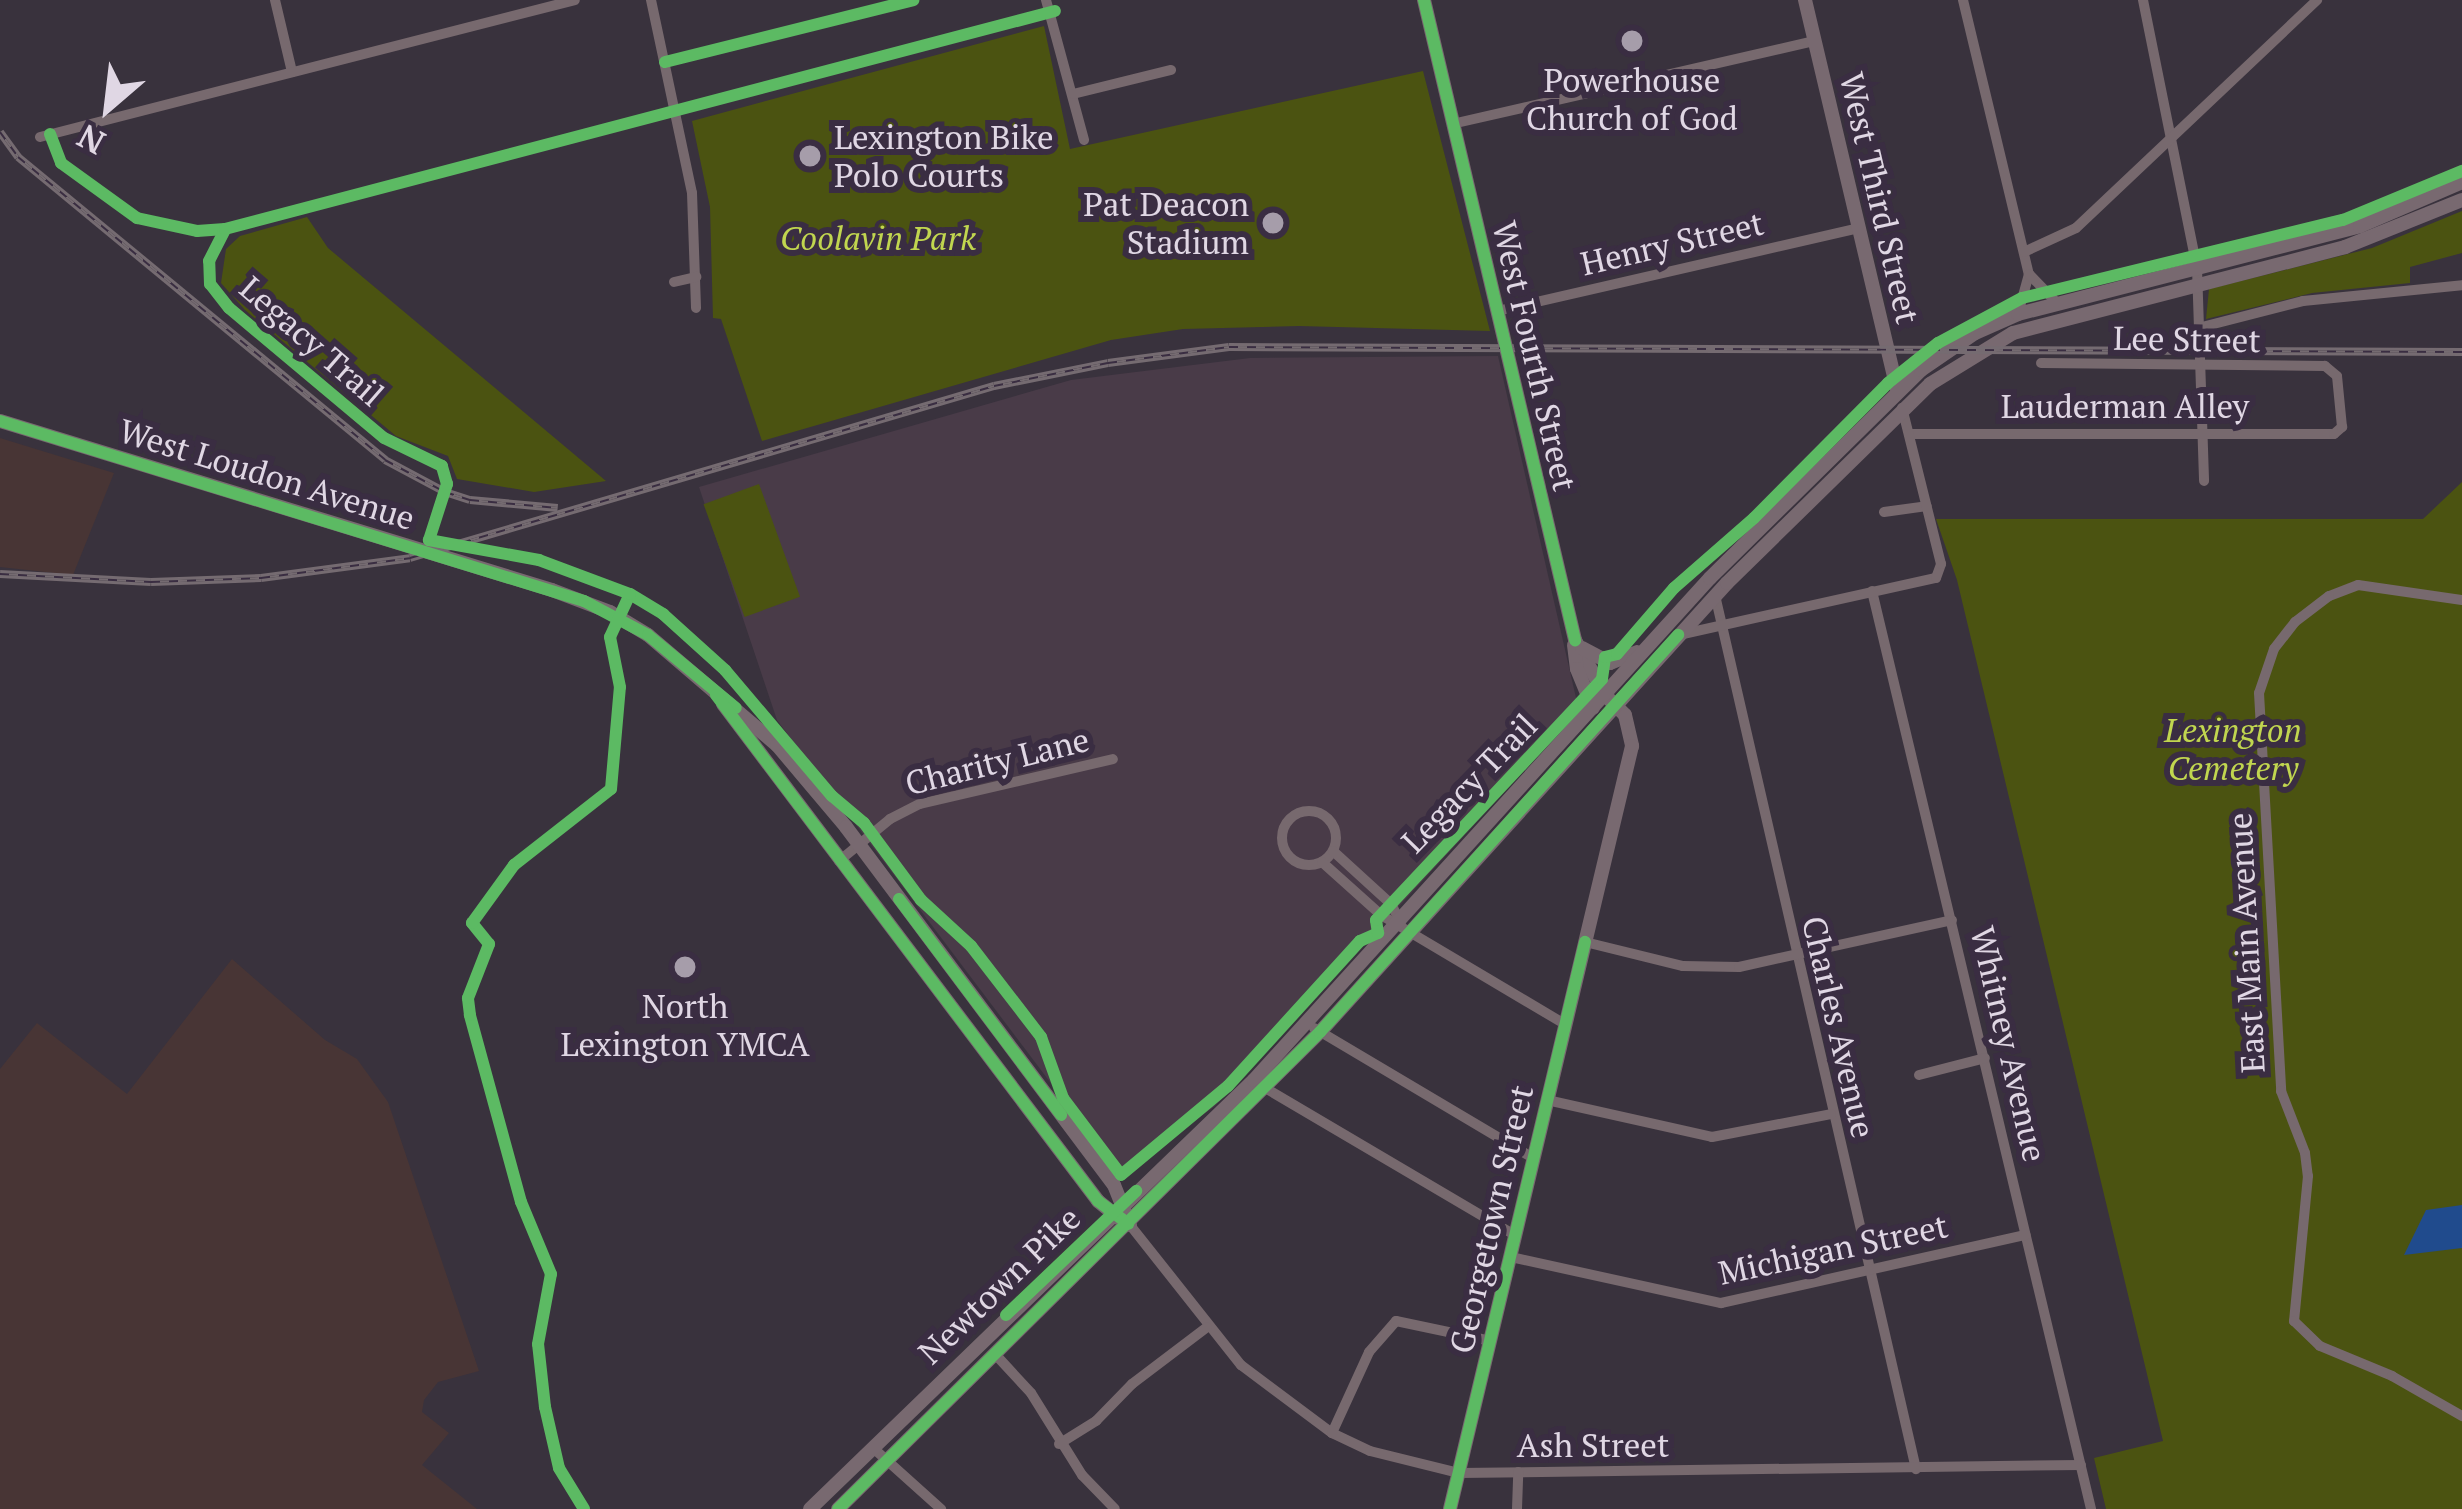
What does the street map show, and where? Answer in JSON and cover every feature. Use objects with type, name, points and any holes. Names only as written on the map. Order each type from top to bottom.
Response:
[{"type":"main road","name":"West Fourth Street","points":[[1424,0],[1575,640],[1576,669],[1593,708]]},
{"type":"main road","name":"West Third Street","points":[[1804,0],[1902,408]]},
{"type":"main road","name":"Newtown Pike","points":[[838,1509],[1130,1225],[1407,928],[1610,700],[1902,408],[1960,361],[2013,333],[2360,226],[2462,182]]},
{"type":"main road","name":"Newtown Pike","points":[[1407,928],[1593,708],[1610,700],[1649,645],[1898,390],[1951,348],[2018,314],[2372,239],[2462,200]]},
{"type":"main road","name":"West Loudon Avenue","points":[[0,421],[584,601],[643,632],[777,745],[859,845],[1117,1208]]},
{"type":"main road","name":"West Fourth Street","points":[[1575,640],[1610,700]]},
{"type":"main road","points":[[1575,640],[1596,660],[1610,663],[1649,645]]},
{"type":"main road","name":"West Loudon Avenue","points":[[706,681],[839,861],[1130,1225]]},
{"type":"main road","name":"Georgetown Street","points":[[1450,1509],[1631,754],[1630,731],[1610,700]]},
{"type":"main road","name":"Newtown Pike","points":[[811,1508],[1117,1208],[1260,1084]]},
{"type":"street","points":[[275,0],[292,73]]},
{"type":"street","points":[[40,136],[575,0]]},
{"type":"street","points":[[651,0],[692,193],[696,308]]},
{"type":"street","points":[[665,62],[913,0]]},
{"type":"street","points":[[1046,0],[1084,140]]},
{"type":"street","points":[[1963,0],[2029,274],[2018,314]]},
{"type":"street","points":[[2143,0],[2173,134],[2196,276],[2204,482]]},
{"type":"street","points":[[2024,252],[2068,235],[2317,0]]},
{"type":"street","points":[[1452,124],[1814,41]]},
{"type":"street","points":[[1073,94],[1171,70]]},
{"type":"street","name":"Henry Street","points":[[1497,311],[1859,228]]},
{"type":"street","points":[[2029,274],[2057,303]]},
{"type":"street","points":[[674,282],[696,277]]},
{"type":"street","points":[[2198,328],[2303,301],[2462,285]]},
{"type":"street","name":"Lee Street","points":[[2041,363],[2332,369],[2338,382],[2339,431]]},
{"type":"street","points":[[1678,635],[1939,574],[1928,506],[1902,408]]},
{"type":"street","name":"Lauderman Alley","points":[[1910,434],[2339,431]]},
{"type":"street","points":[[1884,512],[1928,506]]},
{"type":"street","name":"East Main Avenue","points":[[2462,601],[2358,585],[2329,596],[2295,622],[2274,649],[2259,692],[2281,1091],[2305,1153],[2308,1176],[2294,1321],[2320,1346],[2392,1376],[2462,1416]]},
{"type":"street","name":"Whitney Avenue","points":[[1872,591],[2091,1509]]},
{"type":"street","name":"Charles Avenue","points":[[1715,595],[1916,1469]]},
{"type":"street","name":"Charity Lane","points":[[839,861],[890,819],[920,804],[1113,758]]},
{"type":"street","points":[[1322,862],[1333,850],[1335,830],[1327,818],[1310,811],[1292,817],[1282,832],[1284,850],[1297,863],[1322,862],[1381,915],[1566,1025]]},
{"type":"street","points":[[1333,850],[1391,904],[1407,928]]},
{"type":"street","points":[[1585,942],[1704,968],[1795,956],[1952,920]]},
{"type":"street","points":[[1314,1028],[1533,1158]]},
{"type":"street","points":[[1919,1075],[1985,1058]]},
{"type":"street","points":[[1260,1084],[1516,1235]]},
{"type":"street","points":[[1547,1100],[1712,1137],[1831,1114]]},
{"type":"street","name":"Ash Street","points":[[1130,1225],[1207,1327],[1252,1374],[1358,1448],[1459,1473],[2081,1465]]},
{"type":"street","name":"Michigan Street","points":[[1511,1257],[1711,1303],[2026,1234]]},
{"type":"street","points":[[1332,1433],[1369,1352],[1396,1321],[1491,1341]]},
{"type":"street","points":[[1059,1444],[1096,1421],[1132,1384],[1207,1327]]},
{"type":"street","points":[[995,1354],[1031,1393],[1059,1444],[1115,1509]]},
{"type":"street","points":[[872,1447],[941,1509]]},
{"type":"street","points":[[1517,1509],[1518,1472]]},
{"type":"shaded area","points":[[1498,356],[1579,711],[1215,1106],[1120,1175],[777,720],[699,487],[1071,380],[1250,358]]},
{"type":"shaded area","points":[[0,438],[114,473],[73,575],[0,567]]},
{"type":"shaded area","points":[[232,959],[325,1040],[357,1059],[388,1102],[479,1371],[438,1382],[424,1400],[422,1412],[449,1433],[422,1465],[477,1509],[0,1509],[0,1069],[37,1023],[127,1094]]},
{"type":"green space","name":"Coolavin Park","points":[[1044,26],[1070,149],[1423,71],[1490,331],[1299,326],[1183,329],[1111,340],[762,441],[721,319],[713,318],[710,207],[692,121]]},
{"type":"green space","points":[[2462,211],[2462,253],[2410,267],[2410,283],[2312,293],[2206,319],[2209,289],[2372,248]]},
{"type":"green space","points":[[307,217],[328,248],[606,481],[534,492],[457,479],[448,456],[396,436],[245,310],[221,283],[226,249],[240,236]]},
{"type":"green space","name":"Lexington Cemetery","points":[[2462,482],[2462,1509],[2106,1509],[2094,1458],[2163,1441],[1957,580],[1936,519],[2423,519]]},
{"type":"green space","points":[[759,484],[800,597],[745,617],[704,504]]},
{"type":"water","points":[[2462,1205],[2462,1248],[2404,1255],[2426,1210]]},
{"type":"railway","points":[[0,132],[18,157],[385,460],[470,500],[558,508]]},
{"type":"railway","points":[[0,574],[151,582],[261,578],[410,558],[994,386],[1108,363],[1229,347],[2462,352]]},
{"type":"cycle path","points":[[665,62],[913,0]]},
{"type":"cycle path","points":[[1424,0],[1575,640]]},
{"type":"cycle path","name":"Legacy Trail","points":[[584,1509],[559,1468],[545,1407],[538,1344],[551,1274],[521,1202],[468,998],[489,944],[472,923],[514,865],[611,789],[620,687],[610,637],[630,594],[539,560],[429,540],[447,484],[442,466],[384,438],[229,308],[210,284],[209,261],[225,229],[1055,11]]},
{"type":"cycle path","points":[[50,134],[61,163],[137,218],[197,231],[225,229]]},
{"type":"cycle path","name":"Legacy Trail","points":[[630,594],[663,614],[725,670],[832,796],[864,823],[921,900],[971,946],[1041,1037],[1063,1098],[1121,1175],[1228,1086],[1360,941],[1378,933],[1376,920],[1602,679],[1605,657],[1617,654],[1674,588],[1754,518],[1888,383],[1938,343],[2022,298],[2343,220],[2462,171]]},
{"type":"cycle path","points":[[0,421],[584,601],[648,635],[736,708]]},
{"type":"cycle path","points":[[838,1509],[1320,1032],[1678,635]]},
{"type":"cycle path","points":[[716,695],[1098,1201],[1128,1224]]},
{"type":"cycle path","points":[[899,899],[1061,1115]]},
{"type":"cycle path","points":[[1450,1509],[1585,942]]},
{"type":"cycle path","points":[[1006,1315],[1136,1191]]},
{"type":"place","name":"Powerhouse Church of God","points":[[1632,41]]},
{"type":"place","name":"Lexington Bike Polo Courts","points":[[810,156]]},
{"type":"place","name":"Pat Deacon Stadium","points":[[1273,223]]},
{"type":"place","name":"North Lexington YMCA","points":[[685,967]]}]
